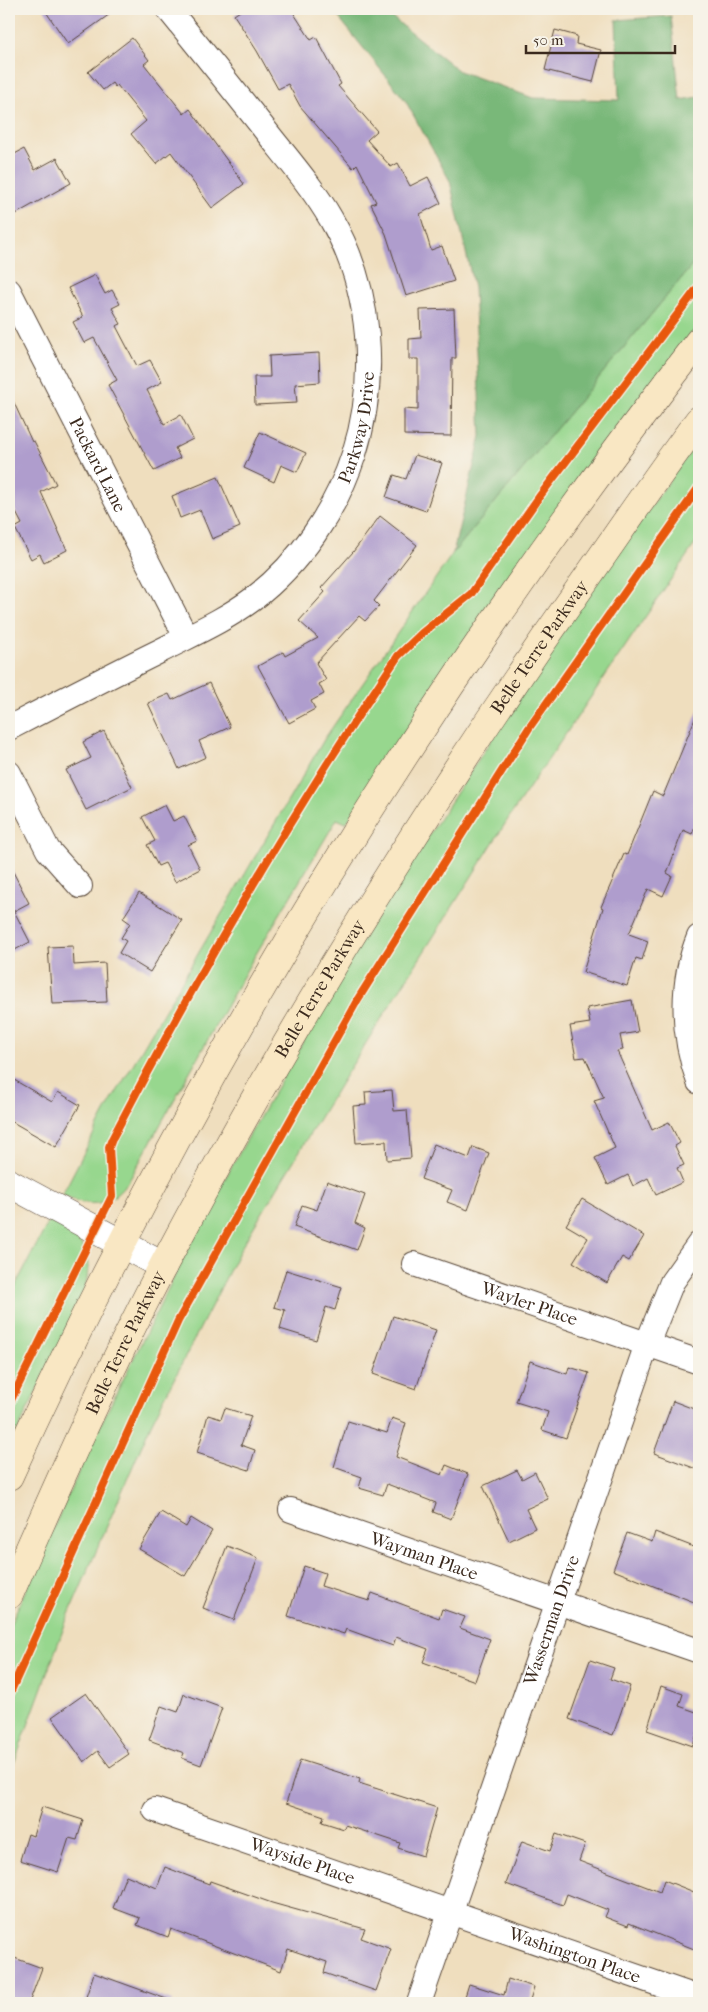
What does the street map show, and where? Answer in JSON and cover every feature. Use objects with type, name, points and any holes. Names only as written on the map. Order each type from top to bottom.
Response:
[{"type":"main road","points":[[9,1476],[121,1243],[244,1016],[382,790],[443,696],[566,519],[699,341]]},
{"type":"main road","name":"Belle Terre Parkway","points":[[9,1595],[105,1384],[164,1266],[292,1035],[429,810],[541,643],[699,420]]},
{"type":"street","name":"Parkway Drive","points":[[9,728],[186,637],[234,611],[258,594],[298,554],[324,519],[340,488],[358,440],[367,398],[368,358],[364,316],[354,273],[331,220],[310,188],[168,9]]},
{"type":"street","name":"Packard Lane","points":[[9,291],[186,637]]},
{"type":"street","points":[[9,774],[48,850],[80,886]]},
{"type":"street","points":[[699,937],[689,971],[685,1002],[689,1048],[699,1082]]},
{"type":"street","points":[[9,1183],[164,1266]]},
{"type":"street","name":"Wasserman Drive","points":[[419,2003],[647,1344],[672,1282],[699,1244]]},
{"type":"street","name":"Wayler Place","points":[[414,1264],[699,1362]]},
{"type":"street","name":"Wayman Place","points":[[291,1510],[699,1651]]},
{"type":"street","name":"Wayside Place","points":[[155,1810],[450,1912]]},
{"type":"street","name":"Washington Place","points":[[450,1912],[699,1998]]},
{"type":"green space","points":[[332,9],[385,9],[393,18],[459,71],[533,98],[619,100],[616,20],[671,16],[680,100],[699,97],[699,257],[453,553],[481,436],[474,288],[450,181],[405,100]]},
{"type":"green space","points":[[699,257],[699,324],[346,823],[337,819],[250,964],[130,1179],[115,1195],[100,1203],[82,1202],[62,1195],[105,1112],[325,738],[453,553]]},
{"type":"green space","points":[[699,439],[699,538],[510,816],[342,1081],[241,1248],[151,1424],[67,1619],[9,1777],[9,1627],[93,1440],[187,1251],[233,1164],[367,930],[556,641]]},
{"type":"green space","points":[[51,1217],[78,1240],[83,1248],[87,1256],[87,1277],[84,1291],[9,1449],[9,1298]]},
{"type":"building","points":[[44,9],[117,9],[68,44]]},
{"type":"building","points":[[243,9],[291,9],[311,40],[316,37],[341,84],[338,86],[377,131],[367,140],[391,167],[398,163],[410,186],[428,177],[441,203],[420,214],[431,250],[442,246],[454,281],[406,296],[386,234],[371,204],[376,202],[357,164],[353,168],[300,106],[288,84],[278,89],[234,15]]},
{"type":"building","points":[[555,30],[577,36],[576,44],[601,50],[593,82],[545,70]]},
{"type":"building","points":[[132,38],[149,60],[144,64],[184,114],[190,109],[244,184],[212,208],[171,152],[156,164],[131,134],[146,121],[117,85],[115,87],[112,83],[103,90],[88,72]]},
{"type":"building","points":[[24,149],[35,170],[57,158],[71,183],[14,215],[9,205],[9,157]]},
{"type":"building","points":[[95,275],[105,294],[112,290],[120,304],[112,308],[121,324],[116,326],[137,366],[150,360],[162,382],[147,390],[164,424],[181,415],[193,439],[175,448],[180,458],[154,471],[108,385],[117,380],[94,338],[84,343],[73,322],[83,317],[68,288]]},
{"type":"building","points":[[454,309],[456,358],[452,358],[451,436],[404,435],[404,409],[418,410],[418,359],[409,359],[409,339],[421,338],[420,310]]},
{"type":"building","points":[[319,353],[320,382],[295,384],[297,403],[255,405],[254,377],[270,377],[269,356]]},
{"type":"building","points":[[9,392],[32,442],[34,441],[56,484],[41,492],[67,550],[44,562],[40,554],[31,559],[15,528],[22,524],[9,499]]},
{"type":"building","points":[[260,432],[306,453],[297,472],[281,465],[274,482],[244,468]]},
{"type":"building","points":[[415,455],[442,463],[426,511],[386,497],[394,475],[406,479]]},
{"type":"building","points":[[218,477],[240,527],[212,539],[200,510],[180,518],[172,496]]},
{"type":"building","points":[[380,516],[417,545],[374,601],[379,606],[365,621],[359,616],[316,663],[326,680],[319,684],[324,694],[311,701],[315,709],[289,723],[258,666],[283,652],[285,656],[318,638],[299,621],[325,592],[321,588],[353,552]]},
{"type":"building","points":[[209,683],[230,727],[199,741],[206,757],[179,769],[148,703],[169,694],[172,700]]},
{"type":"building","points":[[699,709],[699,816],[692,834],[683,830],[667,873],[672,876],[663,896],[648,889],[629,934],[648,941],[642,960],[636,958],[627,986],[583,972],[603,908],[601,907],[624,854],[627,855],[653,791],[663,796]]},
{"type":"building","points":[[104,731],[132,787],[86,810],[66,770],[91,758],[83,742]]},
{"type":"building","points":[[165,805],[173,821],[184,816],[197,841],[188,845],[200,869],[175,882],[165,863],[158,866],[147,845],[155,841],[142,817]]},
{"type":"building","points":[[9,864],[29,903],[14,911],[30,942],[9,953]]},
{"type":"building","points":[[139,893],[182,920],[150,972],[119,953],[126,941],[121,938],[130,923],[123,918]]},
{"type":"building","points":[[73,946],[74,965],[105,963],[107,1002],[52,1004],[48,947]]},
{"type":"building","points":[[632,1000],[638,1032],[620,1035],[623,1050],[617,1051],[652,1130],[669,1122],[680,1143],[675,1146],[684,1165],[677,1168],[683,1182],[656,1195],[648,1178],[633,1186],[628,1175],[608,1185],[595,1158],[615,1148],[594,1101],[604,1098],[585,1057],[576,1058],[570,1026],[590,1023],[587,1008]]},
{"type":"building","points":[[9,1077],[52,1102],[58,1092],[80,1105],[56,1147],[9,1120]]},
{"type":"building","points":[[392,1090],[394,1111],[407,1110],[411,1158],[387,1160],[386,1141],[356,1143],[353,1106],[366,1105],[365,1092]]},
{"type":"building","points":[[434,1144],[469,1158],[473,1147],[489,1153],[468,1210],[447,1202],[452,1190],[421,1179]]},
{"type":"building","points":[[327,1181],[365,1195],[355,1223],[365,1228],[357,1250],[294,1227],[302,1205],[317,1210]]},
{"type":"building","points":[[582,1199],[644,1236],[629,1261],[622,1257],[607,1283],[573,1262],[588,1238],[566,1225]]},
{"type":"building","points":[[286,1270],[342,1287],[335,1310],[326,1307],[316,1340],[280,1329],[285,1310],[274,1307]]},
{"type":"building","points":[[393,1316],[436,1330],[416,1389],[373,1374]]},
{"type":"building","points":[[530,1361],[567,1374],[569,1367],[589,1373],[566,1438],[542,1430],[548,1412],[516,1402]]},
{"type":"building","points":[[673,1401],[699,1411],[699,1470],[654,1453]]},
{"type":"building","points":[[225,1408],[251,1416],[241,1445],[255,1450],[249,1470],[197,1453],[208,1415],[221,1419]]},
{"type":"building","points":[[392,1418],[406,1423],[396,1457],[442,1475],[446,1465],[468,1474],[451,1519],[433,1512],[436,1503],[387,1484],[383,1495],[359,1488],[362,1477],[334,1467],[348,1421],[387,1433]]},
{"type":"building","points":[[517,1470],[522,1479],[535,1472],[548,1499],[526,1509],[535,1528],[509,1541],[483,1486]]},
{"type":"building","points":[[161,1512],[186,1527],[191,1518],[212,1531],[185,1576],[139,1549]]},
{"type":"building","points":[[655,1532],[699,1549],[699,1604],[613,1570],[627,1533],[652,1542]]},
{"type":"building","points":[[227,1546],[258,1558],[234,1620],[203,1608]]},
{"type":"building","points":[[304,1566],[325,1573],[321,1586],[369,1601],[372,1593],[439,1618],[442,1609],[465,1617],[460,1628],[490,1639],[475,1681],[423,1662],[428,1649],[396,1637],[393,1646],[346,1629],[344,1634],[288,1616]]},
{"type":"building","points":[[590,1660],[614,1668],[610,1679],[630,1686],[613,1735],[569,1719]]},
{"type":"building","points":[[661,1686],[683,1694],[679,1706],[699,1713],[699,1727],[693,1746],[647,1730]]},
{"type":"building","points":[[86,1693],[129,1754],[110,1767],[98,1751],[84,1762],[52,1717]]},
{"type":"building","points":[[184,1694],[222,1708],[201,1765],[182,1758],[184,1753],[149,1740],[161,1706],[178,1712]]},
{"type":"building","points":[[300,1760],[360,1779],[359,1783],[437,1808],[423,1856],[398,1848],[400,1843],[345,1825],[344,1829],[322,1822],[324,1816],[286,1803]]},
{"type":"building","points":[[42,1807],[83,1820],[77,1840],[69,1838],[58,1872],[20,1860],[28,1834],[33,1836]]},
{"type":"building","points":[[556,1834],[585,1844],[579,1861],[660,1892],[664,1880],[699,1894],[699,1951],[629,1923],[628,1926],[605,1917],[608,1910],[567,1894],[563,1905],[506,1884],[522,1841],[550,1851]]},
{"type":"building","points":[[165,1867],[209,1884],[210,1881],[272,1903],[365,1929],[361,1938],[391,1949],[376,1991],[324,1973],[327,1962],[288,1949],[281,1971],[171,1929],[168,1937],[137,1925],[140,1918],[113,1908],[126,1875],[157,1888]]},
{"type":"building","points":[[9,1956],[42,1968],[29,2003],[9,2003]]},
{"type":"building","points":[[94,1973],[172,2001],[172,2003],[84,2003]]},
{"type":"building","points":[[508,1979],[534,1987],[529,2003],[463,2003],[469,1984],[504,1995]]},
{"type":"cycle path","points":[[9,1404],[112,1196],[109,1147],[112,1139],[178,1015],[284,833],[398,656],[422,633],[471,594],[539,497],[699,286]]},
{"type":"cycle path","points":[[9,1695],[178,1321],[358,999],[529,728],[699,487]]}]
